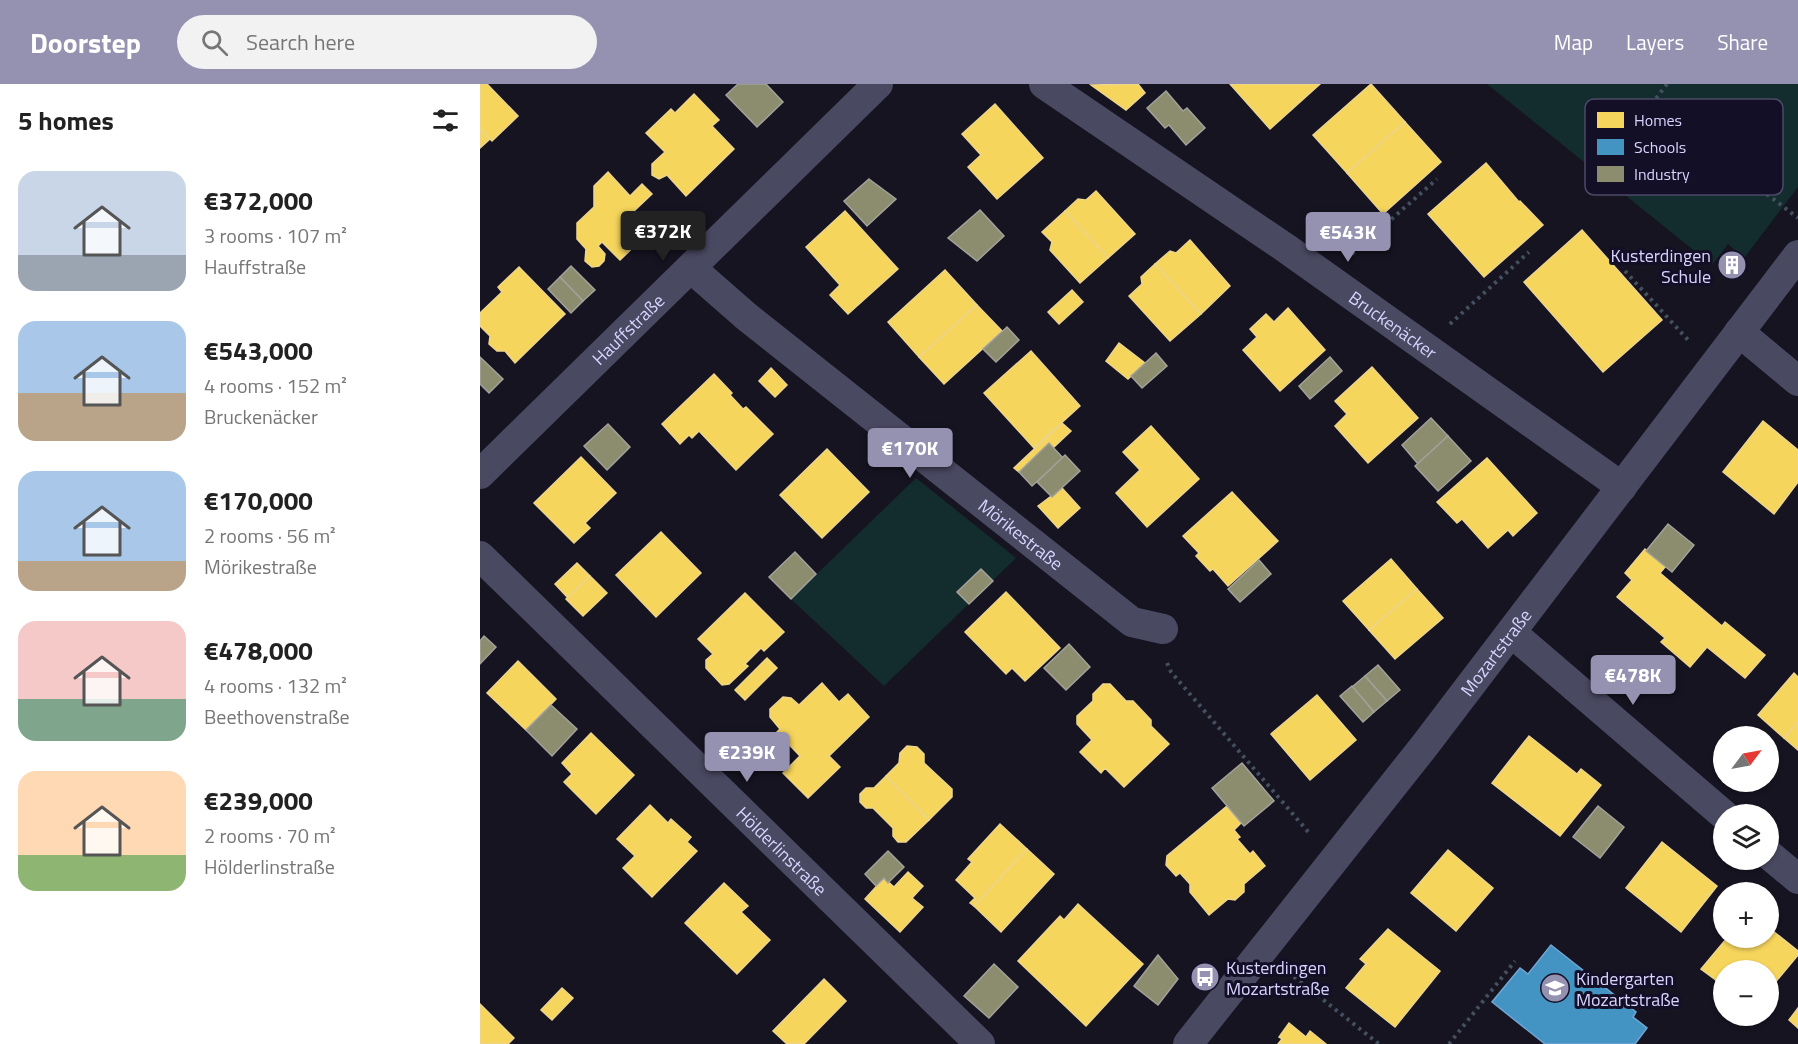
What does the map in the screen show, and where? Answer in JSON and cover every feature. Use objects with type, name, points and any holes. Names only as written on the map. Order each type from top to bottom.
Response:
[{"type":"street","name":"Hauffstraße","points":[[480,474],[878,84]]},
{"type":"street","name":"Bruckenäcker","points":[[1044,84],[1326,276],[1622,487]]},
{"type":"street","name":"Mozartstraße","points":[[1188,1044],[1334,862],[1512,633],[1798,255]]},
{"type":"street","name":"Mörikestraße","points":[[691,268],[747,317],[1132,622],[1163,629]]},
{"type":"street","points":[[1739,332],[1798,381]]},
{"type":"street","name":"Hölderlinstraße","points":[[480,556],[981,1044]]},
{"type":"street","points":[[1512,633],[1713,806]]},
{"type":"street","points":[[1779,863],[1798,879]]},
{"type":"path","points":[[1656,99],[1667,84]]},
{"type":"path","points":[[1326,276],[1437,179]]},
{"type":"path","points":[[1768,195],[1798,218]]},
{"type":"path","points":[[1424,346],[1529,252]]},
{"type":"path","points":[[1625,271],[1686,339],[1715,363]]},
{"type":"path","points":[[1163,629],[1165,658],[1171,672],[1334,862]]},
{"type":"path","points":[[1262,951],[1378,1044]]},
{"type":"path","points":[[1449,1044],[1515,961]]},
{"type":"green space","points":[[1487,84],[1798,84],[1798,187],[1744,258],[1728,244],[1712,265],[1625,195],[1783,195],[1783,99],[1585,99],[1585,163]]},
{"type":"green space","points":[[916,478],[1016,558],[884,686],[791,599]]},
{"type":"building: Homes","points":[[480,84],[487,84],[518,116],[492,141],[480,129]]},
{"type":"building: Homes","points":[[1138,84],[1145,93],[1126,110],[1091,85]]},
{"type":"building: Homes","points":[[1230,84],[1320,84],[1270,129]]},
{"type":"building: Homes","points":[[1371,84],[1405,122],[1347,173],[1313,135]]},
{"type":"building: Homes","points":[[694,94],[719,120],[712,126],[734,149],[686,196],[667,175],[659,179],[652,175],[652,164],[665,152],[646,133],[671,109],[675,113]]},
{"type":"building: Homes","points":[[995,104],[1043,158],[997,199],[968,167],[981,155],[962,134]]},
{"type":"building: Homes","points":[[1405,122],[1441,162],[1383,214],[1347,173]]},
{"type":"building: Homes","points":[[480,129],[490,139],[480,148]]},
{"type":"building: Homes","points":[[1486,163],[1519,202],[1543,225],[1484,277],[1428,214]]},
{"type":"building: Homes","points":[[608,172],[630,196],[642,184],[652,194],[634,211],[652,229],[620,260],[602,242],[598,246],[605,254],[604,261],[599,266],[592,267],[585,261],[586,249],[577,239],[577,223],[594,207],[594,186]]},
{"type":"building: Homes","points":[[1096,191],[1135,234],[1108,258],[1065,211],[1078,199],[1086,200]]},
{"type":"building: Homes","points":[[845,211],[898,269],[848,314],[830,295],[840,285],[806,247]]},
{"type":"building: Homes","points":[[1065,211],[1108,258],[1080,283],[1050,250],[1052,242],[1042,232]]},
{"type":"building: Homes","points":[[1582,230],[1662,320],[1603,372],[1524,282]]},
{"type":"building: Homes","points":[[1190,240],[1230,286],[1201,314],[1155,264],[1170,251],[1176,253]]},
{"type":"building: Homes","name":"Kusterdingen Schule","points":[[1731,256],[1741,262],[1733,275],[1723,269]]},
{"type":"building: Homes","points":[[1155,264],[1201,314],[1170,341],[1129,296],[1142,284],[1141,277]]},
{"type":"building: Homes","points":[[519,267],[565,314],[515,363],[505,351],[497,351],[489,344],[490,336],[480,326],[480,313],[502,292],[498,287]]},
{"type":"building: Homes","points":[[945,270],[977,305],[919,357],[888,322]]},
{"type":"building: Homes","points":[[1072,290],[1083,302],[1059,324],[1048,312]]},
{"type":"building: Homes","points":[[977,305],[1002,331],[944,384],[919,357]]},
{"type":"building: Homes","points":[[1288,308],[1325,350],[1280,391],[1243,350],[1257,337],[1250,329],[1266,314],[1274,322]]},
{"type":"building: Homes","points":[[1119,343],[1145,363],[1128,379],[1106,361]]},
{"type":"building: Homes","points":[[1031,351],[1080,406],[1034,448],[984,393]]},
{"type":"building: Homes","points":[[1372,367],[1418,418],[1368,463],[1335,426],[1347,414],[1335,401]]},
{"type":"building: Homes","points":[[771,368],[787,385],[775,397],[759,381]]},
{"type":"building: Homes","points":[[714,374],[743,409],[746,407],[773,434],[736,470],[699,431],[692,438],[689,435],[680,444],[662,424]]},
{"type":"building: Homes","points":[[1763,421],[1798,450],[1798,482],[1774,514],[1723,472]]},
{"type":"building: Homes","points":[[1062,423],[1071,431],[1053,448],[1049,443],[1019,472],[1014,468]]},
{"type":"building: Homes","points":[[1151,426],[1199,479],[1147,527],[1116,493],[1140,470],[1123,452]]},
{"type":"building: Homes","points":[[827,449],[869,492],[822,538],[780,495]]},
{"type":"building: Homes","points":[[581,457],[616,493],[585,523],[590,528],[574,543],[534,503]]},
{"type":"building: Homes","points":[[1487,458],[1537,513],[1513,536],[1508,530],[1488,548],[1462,519],[1457,523],[1437,502]]},
{"type":"building: Homes","points":[[1062,488],[1080,508],[1058,528],[1038,506]]},
{"type":"building: Homes","points":[[1232,492],[1278,541],[1228,586],[1213,569],[1210,571],[1196,556],[1199,553],[1183,536]]},
{"type":"building: Homes","points":[[661,532],[701,573],[656,617],[616,575]]},
{"type":"building: Homes","points":[[1645,549],[1665,567],[1660,573],[1722,626],[1725,622],[1765,655],[1745,678],[1707,647],[1690,667],[1661,642],[1665,638],[1617,597],[1632,580],[1625,573]]},
{"type":"building: Homes","points":[[1391,559],[1417,589],[1369,630],[1343,601]]},
{"type":"building: Homes","points":[[577,563],[590,576],[568,598],[555,584]]},
{"type":"building: Homes","points":[[590,576],[607,593],[583,616],[566,599]]},
{"type":"building: Homes","points":[[1417,589],[1443,618],[1395,659],[1369,630]]},
{"type":"building: Homes","points":[[1006,592],[1060,648],[1025,681],[1012,668],[1006,674],[965,632]]},
{"type":"building: Homes","points":[[745,593],[784,632],[764,651],[761,648],[745,664],[748,666],[729,684],[722,685],[706,668],[706,660],[713,654],[698,639]]},
{"type":"building: Homes","points":[[767,658],[777,668],[745,700],[735,690]]},
{"type":"building: Homes","points":[[518,661],[556,699],[526,730],[487,693]]},
{"type":"building: Homes","points":[[1794,673],[1798,677],[1798,722],[1784,738],[1779,734],[1779,726],[1770,726],[1758,715]]},
{"type":"building: Homes","points":[[822,683],[839,702],[848,694],[869,717],[829,756],[840,767],[808,798],[783,773],[800,756],[777,732],[780,729],[770,717],[770,709],[783,697],[791,698],[799,705]]},
{"type":"building: Homes","points":[[1103,684],[1110,684],[1126,701],[1133,701],[1151,720],[1151,726],[1169,744],[1124,787],[1105,768],[1101,773],[1080,752],[1092,740],[1077,724],[1077,716],[1093,701],[1093,694]]},
{"type":"building: Homes","points":[[1317,695],[1356,740],[1310,780],[1271,734]]},
{"type":"building: Homes","points":[[1798,722],[1798,750],[1784,738]]},
{"type":"building: Homes","points":[[591,733],[634,775],[596,814],[564,782],[572,774],[562,763]]},
{"type":"building: Homes","points":[[1529,736],[1577,774],[1581,769],[1601,785],[1560,836],[1492,783]]},
{"type":"building: Homes","points":[[907,746],[917,747],[924,754],[924,763],[952,789],[952,797],[929,820],[886,776],[899,763],[900,753]]},
{"type":"building: Homes","points":[[886,776],[929,820],[906,842],[898,842],[893,836],[893,828],[873,808],[866,808],[860,802],[860,794],[866,788],[874,788]]},
{"type":"building: Homes","points":[[650,805],[668,823],[671,819],[691,837],[687,842],[697,851],[652,897],[623,868],[635,856],[617,839]]},
{"type":"building: Homes","points":[[1227,806],[1241,823],[1234,830],[1240,837],[1237,839],[1250,854],[1253,851],[1265,866],[1244,884],[1244,892],[1235,900],[1228,899],[1209,915],[1190,892],[1190,884],[1180,873],[1176,876],[1166,865],[1167,856]]},
{"type":"building: Homes","points":[[1000,824],[1027,849],[974,906],[970,903],[975,898],[956,880],[972,862],[968,859]]},
{"type":"building: Homes","points":[[1662,842],[1713,883],[1713,891],[1681,932],[1626,888]]},
{"type":"building: Homes","points":[[1027,849],[1054,874],[1001,932],[974,906]]},
{"type":"building: Homes","points":[[1448,850],[1493,888],[1456,931],[1411,893]]},
{"type":"building: Homes","points":[[908,872],[923,886],[912,898],[923,907],[900,932],[865,899],[884,878],[894,887]]},
{"type":"building: Homes","points":[[724,883],[748,906],[741,912],[770,940],[737,974],[685,923]]},
{"type":"building: Homes","points":[[1078,904],[1143,964],[1086,1026],[1018,961],[1060,916],[1064,920]]},
{"type":"building: Homes","points":[[1388,929],[1440,971],[1395,1027],[1346,988],[1366,964],[1360,959]]},
{"type":"building: Homes","points":[[1779,936],[1798,951],[1798,955],[1779,978],[1779,960],[1713,960],[1713,978],[1701,969],[1719,948],[1779,948]]},
{"type":"building: Homes","points":[[824,979],[846,1001],[804,1044],[787,1044],[773,1031]]},
{"type":"building: Homes","points":[[562,988],[573,998],[552,1020],[541,1010]]},
{"type":"building: Homes","points":[[480,1004],[514,1038],[508,1044],[480,1044]]},
{"type":"building: Homes","points":[[1798,1008],[1798,1028],[1789,1020]]},
{"type":"building: Homes","points":[[1289,1023],[1306,1037],[1310,1031],[1326,1044],[1278,1044],[1282,1039],[1279,1037]]},
{"type":"building: Schools","name":"Kindergarten Mozartstraße","points":[[1551,945],[1636,1012],[1633,1017],[1647,1028],[1635,1044],[1545,1044],[1492,1002],[1520,968],[1528,974]]},
{"type":"building: Industry","points":[[738,84],[766,84],[783,102],[757,127],[726,95]]},
{"type":"building: Industry","points":[[1166,91],[1183,111],[1187,108],[1205,128],[1186,145],[1169,125],[1165,128],[1147,108]]},
{"type":"building: Industry","points":[[869,179],[896,199],[867,226],[844,201]]},
{"type":"building: Industry","points":[[980,210],[1004,236],[977,261],[948,238]]},
{"type":"building: Industry","points":[[571,266],[595,290],[583,301],[560,277]]},
{"type":"building: Industry","points":[[560,277],[583,301],[571,313],[548,289]]},
{"type":"building: Industry","points":[[1007,327],[1019,340],[996,362],[983,349]]},
{"type":"building: Industry","points":[[1156,353],[1167,366],[1142,388],[1131,376]]},
{"type":"building: Industry","points":[[480,357],[503,379],[489,393],[480,384]]},
{"type":"building: Industry","points":[[1330,357],[1342,371],[1310,399],[1299,386]]},
{"type":"building: Industry","points":[[1431,418],[1448,436],[1418,464],[1402,445]]},
{"type":"building: Industry","points":[[608,424],[630,447],[607,470],[584,446]]},
{"type":"building: Industry","points":[[1448,436],[1471,461],[1438,491],[1415,466]]},
{"type":"building: Industry","points":[[1049,443],[1063,458],[1032,486],[1019,472]]},
{"type":"building: Industry","points":[[1065,455],[1080,471],[1052,497],[1037,482]]},
{"type":"building: Industry","points":[[1668,524],[1694,545],[1672,572],[1646,551]]},
{"type":"building: Industry","points":[[795,552],[816,574],[791,599],[769,577]]},
{"type":"building: Industry","points":[[1259,560],[1271,574],[1240,602],[1228,589]]},
{"type":"building: Industry","points":[[981,569],[993,581],[969,604],[957,592]]},
{"type":"building: Industry","points":[[484,636],[496,647],[480,664],[480,641]]},
{"type":"building: Industry","points":[[1069,644],[1090,667],[1066,690],[1044,668]]},
{"type":"building: Industry","points":[[1378,665],[1400,690],[1387,701],[1365,676]]},
{"type":"building: Industry","points":[[1365,676],[1387,701],[1374,712],[1352,687]]},
{"type":"building: Industry","points":[[1352,686],[1374,712],[1363,722],[1340,696]]},
{"type":"building: Industry","points":[[551,705],[577,729],[552,756],[526,730]]},
{"type":"building: Industry","points":[[1242,763],[1274,801],[1244,826],[1212,788]]},
{"type":"building: Industry","points":[[1598,806],[1624,827],[1600,858],[1573,837]]},
{"type":"building: Industry","points":[[888,851],[904,867],[888,883],[884,878],[876,886],[865,874]]},
{"type":"building: Industry","points":[[1158,955],[1178,979],[1158,1005],[1134,986]]},
{"type":"building: Industry","points":[[994,964],[1018,987],[989,1018],[964,996]]},
{"type":"place","name":"Kusterdingen Schule","points":[[1732,265]]},
{"type":"place","name":"Kusterdingen Mozartstraße","points":[[1205,977]]},
{"type":"place","name":"Kindergarten Mozartstraße","points":[[1555,988]]}]
